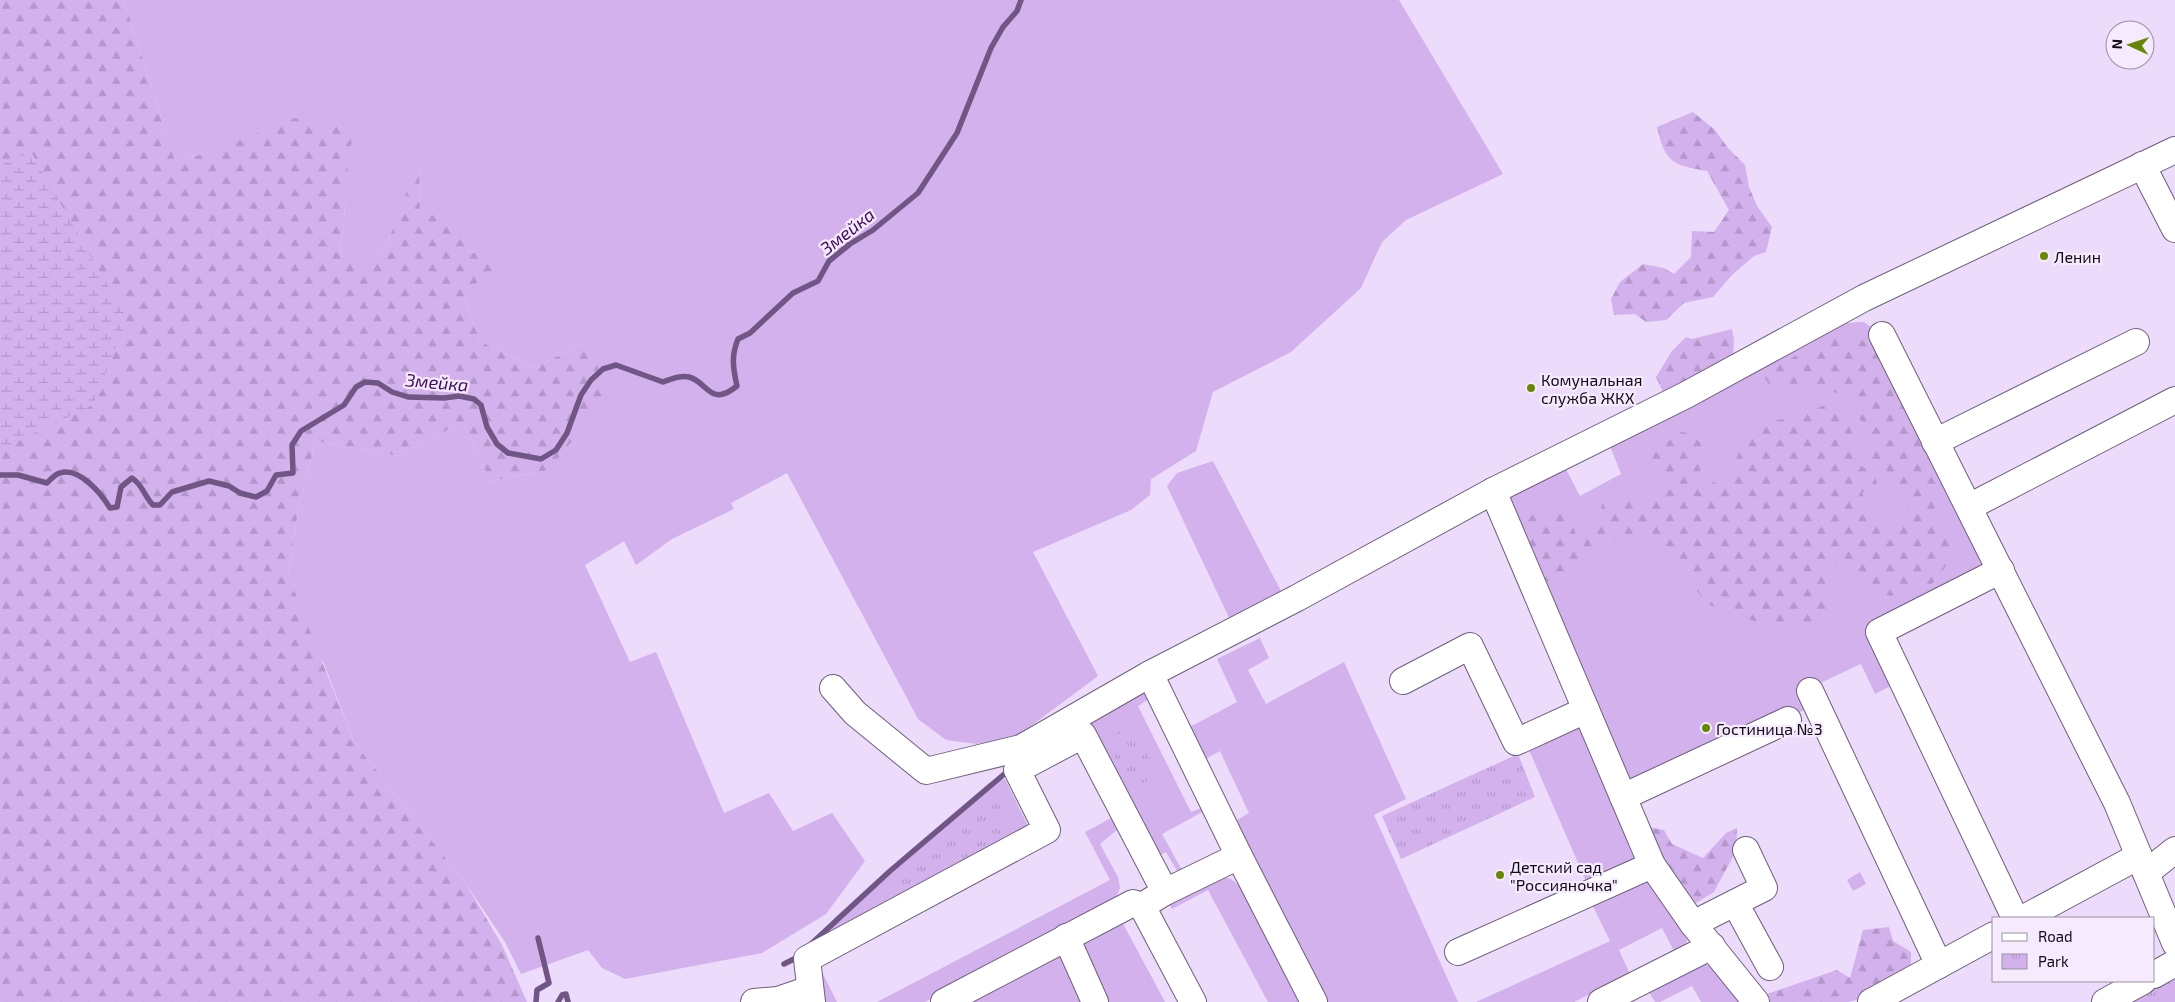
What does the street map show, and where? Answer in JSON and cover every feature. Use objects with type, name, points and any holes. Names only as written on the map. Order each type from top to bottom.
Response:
[{"type":"street","points":[[832,688],[855,713],[926,771],[1021,748],[1150,674],[1297,598],[1493,491],[1686,395],[1864,298],[2175,150]]},
{"type":"street","points":[[2142,165],[2175,229]]},
{"type":"street","points":[[1882,336],[2117,803],[2175,943]]},
{"type":"street","points":[[1935,442],[2136,342]]},
{"type":"street","points":[[1968,508],[2175,400]]},
{"type":"street","points":[[1493,491],[1652,865],[1693,924],[1756,1002]]},
{"type":"street","points":[[2001,570],[1879,632],[2015,917]]},
{"type":"street","points":[[1403,681],[1470,646],[1516,742],[1586,710]]},
{"type":"street","points":[[1150,674],[1239,856],[1314,1002]]},
{"type":"street","points":[[1810,691],[1939,965]]},
{"type":"street","points":[[1623,797],[1788,720]]},
{"type":"street","points":[[754,1002],[811,996],[807,959],[1047,830],[1017,770],[1083,734],[1165,892]]},
{"type":"street","points":[[1693,924],[1764,888],[1746,850]]},
{"type":"street","points":[[2026,917],[2175,850]]},
{"type":"street","points":[[1142,906],[1165,892],[1239,856]]},
{"type":"street","points":[[1458,952],[1652,865]]},
{"type":"street","points":[[944,1002],[1132,903],[1142,906],[1193,1002]]},
{"type":"street","points":[[1736,903],[1770,968]]},
{"type":"street","points":[[1871,1002],[1992,936]]},
{"type":"street","points":[[1066,937],[1095,1002]]},
{"type":"street","points":[[1601,1002],[1712,946]]},
{"type":"street","points":[[2155,974],[2175,963]]},
{"type":"street","points":[[2105,1002],[2141,982]]},
{"type":"green space","points":[[0,0],[124,0],[175,161],[210,152],[294,118],[354,130],[349,160],[340,251],[361,273],[385,249],[419,160],[420,215],[454,216],[467,251],[508,262],[463,292],[480,341],[534,368],[586,342],[610,393],[549,470],[490,481],[463,422],[398,456],[316,441],[299,505],[288,575],[354,742],[466,884],[502,945],[527,1002],[0,1002]]},
{"type":"green space","points":[[124,0],[1399,0],[1503,174],[1406,220],[1382,242],[1361,288],[1291,352],[1213,392],[1196,451],[1151,479],[1150,495],[1131,510],[1033,552],[1098,676],[1016,737],[977,744],[946,740],[918,719],[787,473],[731,503],[734,509],[672,539],[636,565],[624,541],[585,565],[630,662],[656,652],[724,813],[769,793],[793,831],[832,813],[865,861],[826,914],[762,953],[625,979],[602,968],[588,950],[521,974],[505,942],[466,884],[354,742],[323,661],[281,676],[288,575],[299,505],[316,441],[398,456],[463,422],[490,481],[549,470],[586,342],[534,368],[480,341],[463,292],[507,262],[467,251],[420,215],[419,162],[385,249],[361,274],[340,251],[353,130],[210,152],[175,161]]},
{"type":"green space","points":[[1693,112],[1714,129],[1728,148],[1745,165],[1749,187],[1757,206],[1772,227],[1766,252],[1754,256],[1732,275],[1713,297],[1684,303],[1666,320],[1646,322],[1635,314],[1614,315],[1611,299],[1620,282],[1643,264],[1664,268],[1674,274],[1691,257],[1692,231],[1714,232],[1729,210],[1707,171],[1678,164],[1667,155],[1663,148],[1657,127]]},
{"type":"green space","points":[[30,150],[127,319],[93,405],[0,450],[0,166]]},
{"type":"green space","points":[[1864,322],[1882,335],[2001,570],[1880,632],[1902,680],[1875,694],[1861,664],[1818,684],[1809,708],[1625,790],[1508,496],[1566,469],[1580,496],[1621,474],[1610,446],[1801,343],[1846,323]]},
{"type":"green space","points":[[1732,329],[1734,340],[1733,357],[1664,394],[1656,377],[1672,351],[1686,337],[1692,339]]},
{"type":"green space","points":[[1827,337],[1866,341],[1891,373],[1932,455],[1941,488],[1933,514],[1953,530],[1955,554],[1932,584],[1891,596],[1867,591],[1854,569],[1829,564],[1829,611],[1805,627],[1768,626],[1707,604],[1656,535],[1616,539],[1572,578],[1541,582],[1523,539],[1528,516],[1552,510],[1564,511],[1572,521],[1576,535],[1599,523],[1603,496],[1613,496],[1636,502],[1662,495],[1673,480],[1656,472],[1643,455],[1658,441],[1676,432],[1689,434],[1702,444],[1700,476],[1703,488],[1731,473],[1740,449],[1755,424],[1790,418],[1828,404],[1847,411],[1858,464],[1874,473],[1879,491],[1862,492],[1869,510],[1891,524],[1909,522],[1906,501],[1901,486],[1891,474],[1873,462],[1853,403],[1846,397],[1827,390],[1803,388],[1772,389],[1763,375]]},
{"type":"green space","points":[[1213,461],[1282,593],[1232,624],[1167,486],[1177,473]]},
{"type":"green space","points":[[1260,638],[1269,658],[1248,670],[1266,704],[1344,662],[1406,799],[1374,815],[1458,1002],[1325,1002],[1232,823],[1249,813],[1220,751],[1202,761],[1186,729],[1237,702],[1217,659]]},
{"type":"green space","points":[[1138,686],[1152,697],[1138,706],[1191,812],[1206,806],[1206,810],[1162,834],[1183,872],[1179,874],[1166,852],[1158,856],[1088,728],[1041,742]]},
{"type":"green space","points":[[1578,719],[1637,867],[1589,888],[1526,743]]},
{"type":"green space","points":[[1131,725],[1159,774],[1133,789],[1104,740]]},
{"type":"green space","points":[[1518,754],[1535,797],[1401,859],[1382,816]]},
{"type":"green space","points":[[1005,779],[1029,828],[818,941],[834,918],[916,845],[989,783]]},
{"type":"green space","points":[[992,791],[1012,831],[901,896],[892,875]]},
{"type":"green space","points":[[1117,815],[1118,829],[1100,844],[1118,877],[1120,888],[1114,902],[925,1002],[877,1002],[1110,880],[1085,832]]},
{"type":"green space","points":[[1642,826],[1664,830],[1672,844],[1703,858],[1726,833],[1737,828],[1736,851],[1714,892],[1696,903],[1682,898]]},
{"type":"green space","points":[[1860,872],[1866,884],[1853,891],[1847,880]]},
{"type":"green space","points":[[1222,877],[1231,879],[1242,888],[1301,1002],[1268,1002],[1208,890],[1172,909],[1169,903]]},
{"type":"green space","points":[[1648,877],[1689,935],[1685,946],[1674,951],[1662,928],[1619,950],[1630,974],[1574,1002],[1476,1002],[1610,941],[1591,902]]},
{"type":"green space","points":[[1121,920],[1165,1002],[1107,1002],[1080,944]]},
{"type":"green space","points":[[1889,927],[1893,941],[1911,952],[1911,965],[1864,998],[1848,1002],[1770,1002],[1767,994],[1837,970],[1850,978],[1863,930]]},
{"type":"green space","points":[[1060,950],[1087,1002],[966,1002]]},
{"type":"green space","points":[[1703,963],[1711,967],[1741,1002],[1701,1002],[1692,986],[1660,1002],[1655,1002],[1647,988]]},
{"type":"green space","points":[[2175,965],[2175,1002],[2108,1002],[2144,982],[2155,982],[2155,976]]},
{"type":"green space","points":[[819,966],[837,1002],[818,1002]]},
{"type":"waterway","name":"Змейка","points":[[0,475],[18,475],[47,483],[58,474],[67,472],[75,474],[89,483],[110,508],[117,507],[121,487],[132,478],[139,484],[153,505],[160,505],[172,492],[209,481],[229,486],[240,493],[256,497],[267,491],[276,475],[293,473],[292,445],[301,431],[344,405],[356,387],[365,382],[378,383],[392,392],[408,397],[444,398],[459,396],[474,399],[481,405],[487,427],[497,444],[508,453],[541,459],[556,450],[567,433],[581,395],[591,380],[603,369],[616,365],[663,382],[679,377],[689,377],[715,394],[721,395],[728,392],[737,386],[733,362],[738,339],[750,333],[793,293],[818,281],[829,261],[850,244],[873,230],[918,193],[957,133],[991,48],[1003,27],[1017,11],[1021,0]]},
{"type":"waterway","points":[[811,944],[890,871],[1009,770]]},
{"type":"waterway","points":[[536,1002],[537,990],[549,983],[538,938]]},
{"type":"waterway","points":[[784,964],[800,956]]},
{"type":"waterway","points":[[558,1002],[562,995],[566,994],[568,1002]]},
{"type":"place","name":"Ленин","points":[[2044,256]]},
{"type":"place","name":"Комунальная служба ЖКХ","points":[[1531,388]]},
{"type":"place","name":"Гостиница №3","points":[[1706,728]]},
{"type":"place","name":"Детский сад \"Россияночка\"","points":[[1500,875]]}]
